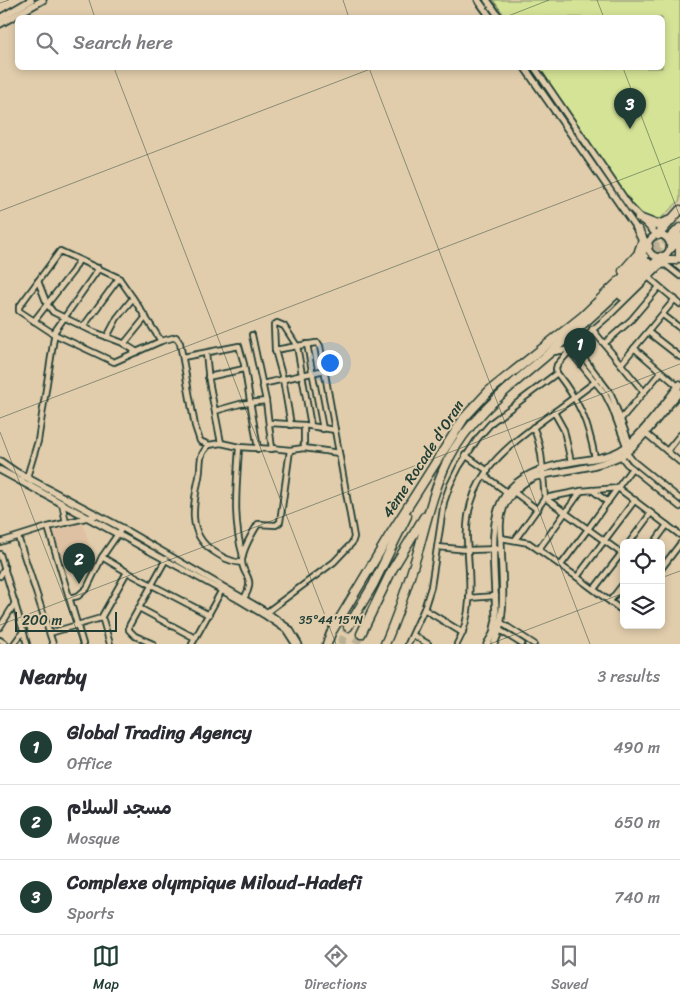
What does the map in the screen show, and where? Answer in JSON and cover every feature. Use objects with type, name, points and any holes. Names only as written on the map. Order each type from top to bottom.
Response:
[{"type":"highway","points":[[670,248],[666,235],[671,220],[680,210]]},
{"type":"highway","points":[[666,235],[680,217]]},
{"type":"highway","points":[[639,218],[657,225],[671,220]]},
{"type":"highway","points":[[666,235],[680,228]]},
{"type":"highway","points":[[638,230],[643,240],[641,247],[645,264]]},
{"type":"highway","points":[[645,264],[679,261],[680,241]]},
{"type":"highway","points":[[645,264],[648,245]]},
{"type":"highway","points":[[544,358],[573,342],[645,264],[662,257]]},
{"type":"highway","name":"4ème Rocade d'Oran","points":[[327,644],[331,633],[455,430],[481,399],[645,264]]},
{"type":"highway","name":"4ème Rocade d'Oran","points":[[385,644],[409,581],[430,508],[447,461],[464,434],[492,402],[584,324],[645,264]]},
{"type":"highway","points":[[348,627],[373,585],[419,489]]},
{"type":"highway","points":[[361,634],[392,570],[430,508]]},
{"type":"main road","points":[[0,18],[29,2],[43,0]]},
{"type":"main road","points":[[478,0],[489,15]]},
{"type":"main road","points":[[487,0],[498,15]]},
{"type":"main road","points":[[0,24],[29,2]]},
{"type":"main road","points":[[526,70],[638,230],[648,245],[649,250],[654,256],[679,261]]},
{"type":"main road","points":[[536,70],[616,188],[639,218],[666,235],[670,248],[679,261]]},
{"type":"main road","points":[[648,245],[651,238],[666,235]]},
{"type":"main road","points":[[662,257],[668,254],[670,248]]},
{"type":"main road","points":[[543,472],[597,465],[625,449],[644,431],[680,387]]},
{"type":"main road","points":[[494,644],[498,622],[495,523],[497,510],[522,478],[571,462],[595,458],[625,449]]},
{"type":"main road","points":[[0,461],[98,515],[120,531]]},
{"type":"main road","points":[[0,470],[120,531]]},
{"type":"main road","points":[[498,622],[496,596],[497,549],[501,538],[500,522],[503,508],[511,493]]},
{"type":"main road","points":[[487,644],[497,629]]},
{"type":"street","points":[[161,341],[119,278],[60,251],[19,307],[19,311],[54,334],[114,362],[161,341],[176,337],[180,343],[183,357],[195,426],[200,440],[209,445],[221,443],[258,449],[290,450],[304,448],[338,453]]},
{"type":"street","points":[[34,321],[79,260]]},
{"type":"street","points":[[645,264],[666,265],[680,276]]},
{"type":"street","points":[[645,264],[659,287],[680,304]]},
{"type":"street","points":[[595,458],[590,430],[575,397],[557,373],[557,365],[570,350],[573,342],[612,313],[645,264]]},
{"type":"street","points":[[27,477],[38,441],[54,334],[100,268]]},
{"type":"street","points":[[83,326],[119,278]]},
{"type":"street","points":[[38,281],[47,304],[53,312],[124,344],[137,352]]},
{"type":"street","points":[[605,344],[631,320],[659,287]]},
{"type":"street","points":[[107,336],[132,298]]},
{"type":"street","points":[[622,364],[674,299]]},
{"type":"street","points":[[663,315],[680,328]]},
{"type":"street","points":[[124,344],[146,317]]},
{"type":"street","points":[[291,425],[283,379],[275,350],[274,325],[277,323],[284,326],[297,346],[311,426]]},
{"type":"street","points":[[592,329],[643,391]]},
{"type":"street","points":[[648,332],[680,357]]},
{"type":"street","points":[[252,335],[266,401],[266,412],[270,423],[272,448]]},
{"type":"street","points":[[573,342],[598,380],[612,408],[632,468],[680,507]]},
{"type":"street","points":[[267,612],[334,562],[354,540],[325,370],[318,343],[275,350]]},
{"type":"street","points":[[307,344],[323,429]]},
{"type":"street","points":[[183,357],[240,346],[258,449]]},
{"type":"street","points":[[634,348],[680,387]]},
{"type":"street","points":[[676,354],[680,348]]},
{"type":"street","points":[[554,352],[570,350],[614,398],[622,419],[625,449],[633,461],[680,499]]},
{"type":"street","points":[[206,352],[208,377],[221,443]]},
{"type":"street","points":[[208,377],[244,369]]},
{"type":"street","points":[[262,384],[325,370]]},
{"type":"street","points":[[622,419],[643,391],[661,372]]},
{"type":"street","points":[[408,644],[424,609],[434,573],[447,493],[465,455],[492,422],[557,373]]},
{"type":"street","points":[[457,644],[467,618],[469,598],[467,525],[472,498],[486,474],[507,447],[598,380]]},
{"type":"street","points":[[215,411],[240,404],[266,401]]},
{"type":"street","points":[[554,412],[564,430],[571,462]]},
{"type":"street","points":[[270,423],[304,425],[335,430]]},
{"type":"street","points":[[304,425],[304,448]]},
{"type":"street","points":[[515,540],[545,498],[538,438],[533,427]]},
{"type":"street","points":[[644,431],[680,462]]},
{"type":"street","points":[[667,451],[680,434]]},
{"type":"street","points":[[209,445],[201,454],[199,475],[194,494],[193,516],[196,531],[202,542],[210,549],[223,558],[242,563]]},
{"type":"street","points":[[239,446],[236,513],[242,563],[249,578],[248,591],[243,600]]},
{"type":"street","points":[[242,556],[258,524],[276,525],[280,522],[290,450]]},
{"type":"street","points":[[465,455],[511,493],[538,510]]},
{"type":"street","points":[[561,564],[632,468]]},
{"type":"street","points":[[545,498],[581,491],[618,488],[680,535]]},
{"type":"street","points":[[592,490],[608,502]]},
{"type":"street","points":[[539,549],[581,491]]},
{"type":"street","points":[[545,498],[620,551]]},
{"type":"street","points":[[577,577],[635,500]]},
{"type":"street","points":[[62,503],[66,523]]},
{"type":"street","points":[[632,539],[651,513]]},
{"type":"street","points":[[0,542],[48,527],[98,515]]},
{"type":"street","points":[[657,539],[667,525]]},
{"type":"street","points":[[48,527],[82,644]]},
{"type":"street","points":[[120,531],[169,554],[222,588],[267,612],[290,629],[295,641]]},
{"type":"street","points":[[69,598],[83,593],[102,557],[120,531]]},
{"type":"street","points":[[120,531],[166,560],[222,588]]},
{"type":"street","points":[[18,537],[53,644]]},
{"type":"street","points":[[501,538],[529,543],[561,564],[620,609]]},
{"type":"street","points":[[665,564],[680,544]]},
{"type":"street","points":[[438,547],[468,550],[497,549]]},
{"type":"street","points":[[0,554],[28,644]]},
{"type":"street","points":[[152,644],[128,630],[138,608],[169,554]]},
{"type":"street","points":[[102,557],[209,615]]},
{"type":"street","points":[[594,589],[620,557]]},
{"type":"street","points":[[0,576],[5,568]]},
{"type":"street","points":[[50,633],[101,618],[127,572]]},
{"type":"street","points":[[610,601],[623,584]]},
{"type":"street","points":[[192,644],[222,588]]},
{"type":"street","points":[[469,598],[496,596]]},
{"type":"street","points":[[243,600],[286,630],[299,644]]},
{"type":"street","points":[[0,627],[15,603]]},
{"type":"street","points":[[138,608],[195,638]]},
{"type":"street","points":[[424,609],[463,632]]},
{"type":"street","points":[[101,618],[110,644]]},
{"type":"street","points":[[498,622],[534,644]]},
{"type":"street","points":[[497,629],[522,644]]},
{"type":"street","points":[[14,644],[24,630]]},
{"type":"street","points":[[413,635],[428,644]]},
{"type":"street","points":[[0,640],[6,644]]},
{"type":"shaded area","points":[[83,523],[91,557],[78,553],[59,559],[51,532]]},
{"type":"green space","points":[[493,0],[680,0],[680,200],[660,219],[654,220],[640,216],[621,191],[540,70],[665,70],[665,15],[504,15]]},
{"type":"tunnel","points":[[644,257],[665,233]]},
{"type":"tunnel","points":[[648,263],[671,237]]},
{"type":"tunnel","points":[[341,644],[348,627]]},
{"type":"tunnel","points":[[356,644],[361,634]]},
{"type":"place","name":"Complexe olympique Miloud-Hadefi","points":[[630,129]]},
{"type":"place","name":"Global Trading Agency","points":[[580,369]]},
{"type":"place","name":"مسجد السلام","points":[[79,584]]}]
